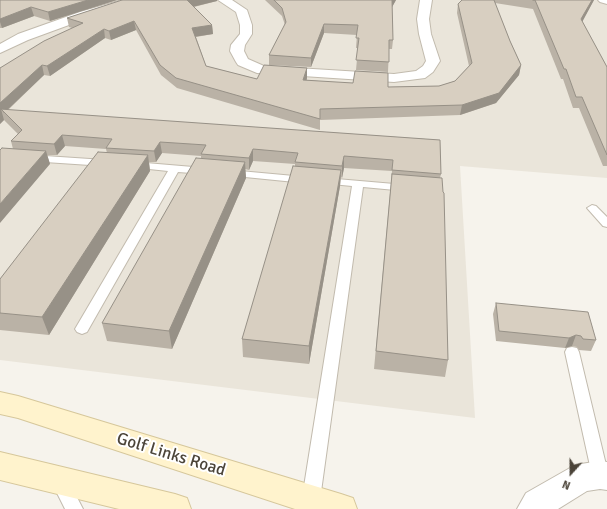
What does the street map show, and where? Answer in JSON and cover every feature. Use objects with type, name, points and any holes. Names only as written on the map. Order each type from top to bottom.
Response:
[{"type":"main road","name":"Golf Links Road","points":[[0,403],[18,407],[342,509]]},
{"type":"main road","points":[[0,466],[175,509]]},
{"type":"street","points":[[0,49],[23,37],[84,15],[134,0]]},
{"type":"street","points":[[224,0],[241,10],[246,25],[246,34],[238,45],[237,51],[243,62],[262,70],[394,78],[420,75],[428,69],[433,61],[425,34],[423,19],[426,0]]},
{"type":"street","points":[[534,509],[537,504],[581,478],[603,476]]},
{"type":"lane","points":[[0,156],[175,168],[414,188]]},
{"type":"lane","points":[[82,329],[175,168]]},
{"type":"lane","points":[[311,499],[358,184]]},
{"type":"lane","points":[[592,208],[607,224]]},
{"type":"lane","points":[[572,352],[603,476]]},
{"type":"lane","points":[[59,480],[74,509]]},
{"type":"shaded area","points":[[0,0],[607,0],[607,178],[460,166],[475,418],[0,360]]},
{"type":"building","points":[[0,0],[88,0],[48,12],[31,7],[0,19]]},
{"type":"building","points":[[122,0],[187,0],[212,25],[192,28],[206,66],[257,79],[264,65],[307,68],[303,80],[353,83],[355,71],[388,73],[388,87],[439,86],[455,81],[472,63],[458,4],[462,0],[494,0],[521,65],[499,93],[462,105],[320,109],[320,119],[176,78],[160,65],[134,21],[109,31],[104,29],[47,66],[42,65],[0,103],[0,68],[44,41],[83,23],[67,18]]},
{"type":"building","points":[[274,0],[392,0],[393,40],[389,40],[389,62],[356,60],[359,38],[356,38],[358,25],[324,24],[311,58],[269,55],[286,22],[282,8]]},
{"type":"building","points":[[535,0],[592,0],[581,19],[607,67],[607,155],[582,97],[576,97],[566,69],[564,69]]},
{"type":"building","points":[[1,109],[440,140],[441,174],[392,170],[393,160],[344,156],[342,166],[295,162],[298,153],[253,149],[249,158],[201,154],[206,145],[160,142],[154,151],[106,148],[112,139],[62,135],[54,144],[11,141],[22,130]]},
{"type":"building","points":[[2,148],[46,151],[0,204],[0,150]]},
{"type":"building","points":[[98,152],[148,155],[42,317],[0,313],[0,279]]},
{"type":"building","points":[[196,158],[245,162],[169,331],[102,323]]},
{"type":"building","points":[[293,166],[341,170],[309,346],[242,339]]},
{"type":"building","points":[[392,174],[442,178],[444,193],[448,360],[376,351]]},
{"type":"building","points":[[496,303],[588,312],[596,340],[583,339],[581,336],[576,335],[569,338],[499,331]]}]
